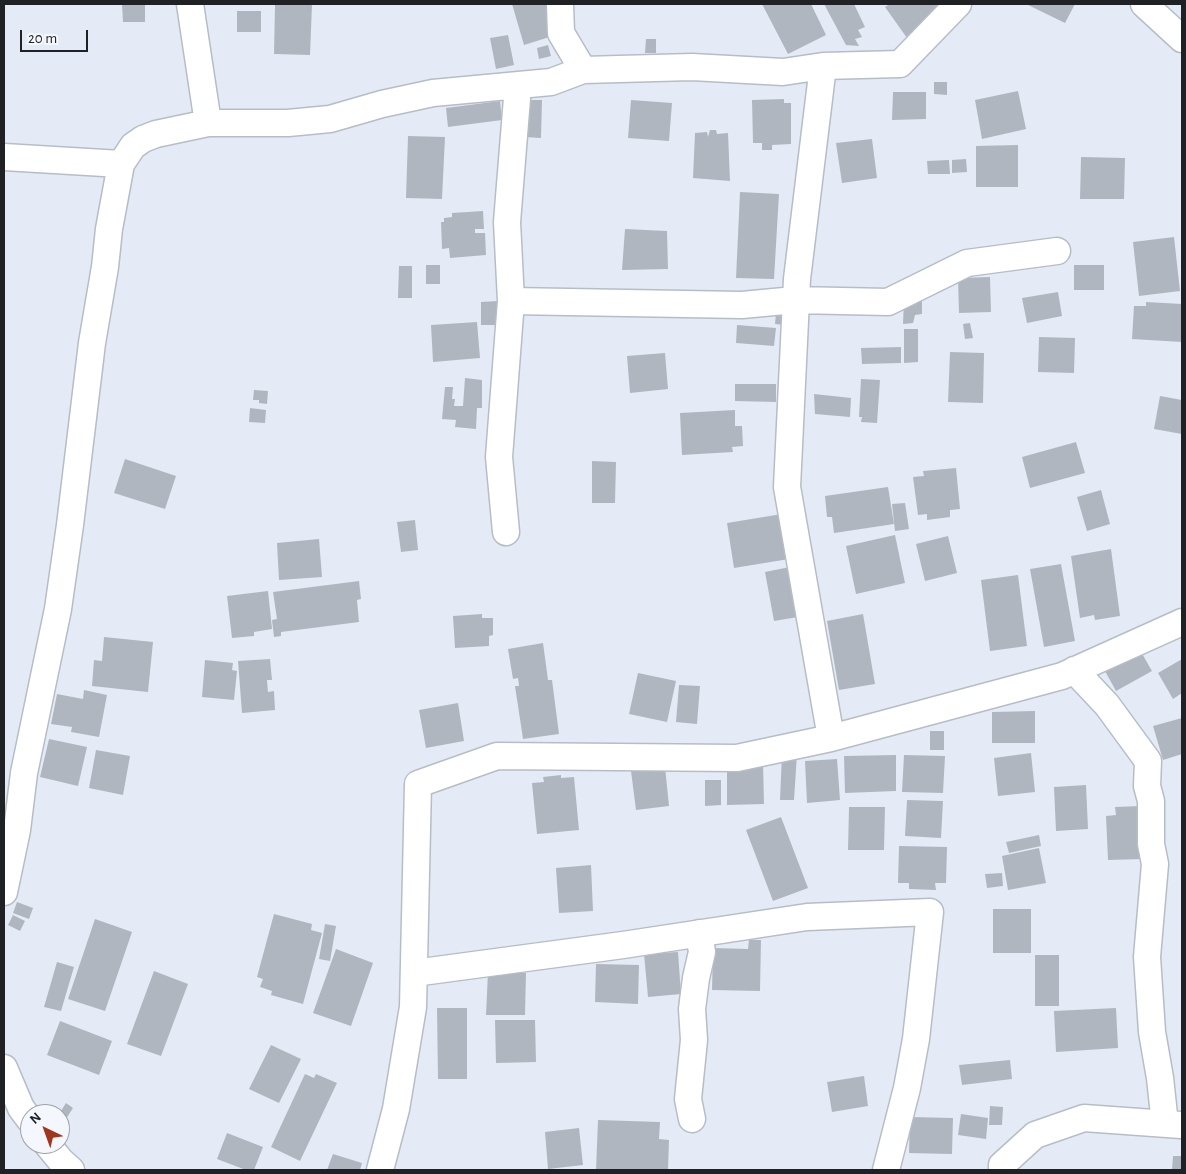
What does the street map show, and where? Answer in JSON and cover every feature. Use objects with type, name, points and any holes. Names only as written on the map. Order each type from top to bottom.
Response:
[{"type":"street","points":[[190,4],[208,123]]},
{"type":"street","points":[[560,4],[561,33],[583,70]]},
{"type":"street","points":[[4,892],[17,830],[24,773],[58,609],[92,343],[120,164],[133,146],[143,139],[156,134],[208,123],[288,123],[330,119],[433,93],[551,82],[583,70],[692,68],[783,72],[824,66],[900,64],[958,4]]},
{"type":"street","points":[[1144,4],[1182,39]]},
{"type":"street","points":[[824,66],[796,278],[787,487],[831,738]]},
{"type":"street","points":[[506,532],[499,457],[511,301],[507,222],[518,86]]},
{"type":"street","points":[[4,158],[120,164]]},
{"type":"street","points":[[511,301],[742,306],[796,300],[888,302],[967,263],[1058,251]]},
{"type":"street","points":[[380,1170],[397,1100],[413,1007],[418,784],[497,756],[737,758],[831,738],[1062,676],[1182,622]]},
{"type":"street","points":[[1002,1170],[1002,1166],[1034,1135],[1084,1118],[1174,1125],[1160,1078],[1152,1032],[1147,957],[1155,864],[1151,844],[1151,801],[1147,786],[1148,761],[1107,705],[1074,670]]},
{"type":"street","points":[[414,973],[807,916],[930,912],[916,1039],[907,1088],[886,1170]]},
{"type":"street","points":[[692,1119],[688,1099],[694,1040],[692,1009],[702,952],[699,933]]},
{"type":"street","points":[[4,1068],[14,1094],[20,1104]]},
{"type":"street","points":[[55,1154],[71,1170]]},
{"type":"building","points":[[122,4],[145,4],[145,22],[123,22]]},
{"type":"building","points":[[512,4],[547,4],[556,35],[524,45]]},
{"type":"building","points":[[762,4],[811,4],[826,35],[788,54]]},
{"type":"building","points":[[824,4],[854,4],[865,27],[858,30],[862,37],[855,39],[859,46],[846,45]]},
{"type":"building","points":[[890,4],[941,4],[945,11],[907,38],[885,7]]},
{"type":"building","points":[[1026,4],[1075,4],[1065,23]]},
{"type":"building","points":[[275,5],[312,5],[310,55],[274,54]]},
{"type":"building","points":[[237,11],[261,11],[261,32],[237,32]]},
{"type":"building","points":[[508,35],[514,65],[496,69],[490,38]]},
{"type":"building","points":[[646,39],[656,39],[656,53],[645,53]]},
{"type":"building","points":[[548,45],[551,56],[539,59],[537,48]]},
{"type":"building","points":[[934,82],[947,82],[947,95],[934,94]]},
{"type":"building","points":[[1018,91],[1026,129],[982,139],[975,100]]},
{"type":"building","points":[[893,92],[926,92],[926,119],[892,120]]},
{"type":"building","points":[[784,99],[784,103],[791,103],[791,144],[772,145],[772,150],[762,150],[762,143],[753,143],[752,100]]},
{"type":"building","points":[[527,100],[542,100],[541,138],[525,137]]},
{"type":"building","points":[[631,100],[672,103],[669,141],[628,138]]},
{"type":"building","points":[[500,101],[502,120],[448,127],[446,108]]},
{"type":"building","points":[[710,130],[716,130],[717,134],[728,133],[730,181],[693,178],[695,133],[707,132],[708,137]]},
{"type":"building","points":[[408,136],[445,137],[442,199],[406,198]]},
{"type":"building","points":[[872,139],[877,178],[842,183],[836,143]]},
{"type":"building","points":[[1018,145],[1018,187],[976,187],[976,146]]},
{"type":"building","points":[[1081,157],[1125,158],[1124,199],[1080,199]]},
{"type":"building","points":[[966,159],[967,172],[952,173],[952,160]]},
{"type":"building","points":[[949,160],[950,174],[928,174],[927,161]]},
{"type":"building","points":[[740,192],[779,194],[774,279],[736,278]]},
{"type":"building","points":[[483,211],[484,229],[475,229],[475,233],[485,233],[486,255],[450,258],[449,248],[442,249],[441,222],[444,222],[444,218],[452,217],[452,213]]},
{"type":"building","points":[[625,229],[667,231],[668,269],[622,270]]},
{"type":"building","points":[[1174,237],[1180,291],[1139,296],[1133,242]]},
{"type":"building","points":[[426,265],[440,265],[440,284],[426,284]]},
{"type":"building","points":[[1074,265],[1104,265],[1104,290],[1074,290]]},
{"type":"building","points":[[399,266],[412,266],[412,298],[398,298]]},
{"type":"building","points":[[990,277],[991,312],[959,313],[958,278]]},
{"type":"building","points":[[1058,292],[1062,316],[1027,323],[1022,298]]},
{"type":"building","points":[[922,299],[922,314],[915,315],[913,323],[903,324],[904,300]]},
{"type":"building","points":[[498,301],[499,325],[481,325],[481,302]]},
{"type":"building","points":[[1146,302],[1182,304],[1182,342],[1132,339],[1134,306],[1146,306]]},
{"type":"building","points":[[776,313],[786,313],[786,325],[775,324]]},
{"type":"building","points":[[477,322],[480,358],[433,362],[431,325]]},
{"type":"building","points":[[970,323],[973,338],[965,339],[963,324]]},
{"type":"building","points":[[737,325],[776,328],[774,346],[736,343]]},
{"type":"building","points":[[904,329],[918,329],[918,362],[904,363]]},
{"type":"building","points":[[1039,337],[1075,338],[1074,373],[1038,372]]},
{"type":"building","points":[[901,347],[901,363],[862,364],[861,348]]},
{"type":"building","points":[[950,352],[984,353],[983,403],[948,402]]},
{"type":"building","points":[[665,353],[668,389],[630,393],[627,356]]},
{"type":"building","points":[[465,378],[482,380],[482,408],[477,408],[476,429],[455,427],[456,420],[442,419],[445,387],[453,387],[452,399],[455,399],[454,406],[463,406]]},
{"type":"building","points":[[861,379],[880,380],[877,423],[861,422],[862,417],[859,417]]},
{"type":"building","points":[[735,384],[776,384],[776,402],[735,401]]},
{"type":"building","points":[[254,390],[268,391],[267,404],[259,403],[259,400],[253,400]]},
{"type":"building","points":[[814,394],[851,398],[850,417],[815,414]]},
{"type":"building","points":[[1160,396],[1182,400],[1182,434],[1154,429]]},
{"type":"building","points":[[250,408],[266,410],[265,423],[249,422]]},
{"type":"building","points":[[735,410],[735,426],[742,426],[743,446],[732,447],[733,452],[682,455],[680,413]]},
{"type":"building","points":[[1076,442],[1085,473],[1030,488],[1022,457]]},
{"type":"building","points":[[125,459],[176,476],[165,509],[114,493]]},
{"type":"building","points":[[592,461],[616,462],[615,503],[592,503]]},
{"type":"building","points":[[956,468],[960,509],[950,510],[950,517],[927,520],[927,514],[918,515],[913,477],[924,476],[923,471]]},
{"type":"building","points":[[888,487],[894,524],[834,533],[832,517],[827,517],[825,496]]},
{"type":"building","points":[[1101,490],[1110,524],[1087,531],[1077,497]]},
{"type":"building","points":[[905,503],[909,529],[895,531],[892,504]]},
{"type":"building","points":[[782,514],[789,559],[734,568],[727,523]]},
{"type":"building","points":[[415,520],[418,550],[401,552],[397,522]]},
{"type":"building","points":[[895,535],[905,583],[856,594],[846,546]]},
{"type":"building","points":[[948,536],[957,573],[925,581],[916,544]]},
{"type":"building","points":[[319,539],[322,577],[279,580],[277,543]]},
{"type":"building","points":[[1111,549],[1120,616],[1095,620],[1094,615],[1080,618],[1071,556]]},
{"type":"building","points":[[1061,564],[1075,641],[1044,647],[1030,569]]},
{"type":"building","points":[[790,567],[798,617],[774,621],[765,572]]},
{"type":"building","points":[[1018,575],[1027,646],[990,651],[981,580]]},
{"type":"building","points":[[359,581],[361,599],[357,600],[359,622],[281,632],[281,636],[274,637],[272,620],[277,619],[273,592]]},
{"type":"building","points":[[268,591],[272,629],[254,632],[254,636],[232,638],[227,596]]},
{"type":"building","points":[[482,614],[482,618],[493,618],[493,635],[489,636],[489,646],[455,648],[453,616]]},
{"type":"building","points":[[863,614],[875,684],[839,690],[827,621]]},
{"type":"building","points":[[104,637],[153,642],[148,692],[92,686],[94,660],[102,661]]},
{"type":"building","points":[[543,643],[548,680],[552,680],[559,734],[523,739],[515,686],[519,686],[518,678],[513,679],[508,649]]},
{"type":"building","points":[[1136,643],[1152,671],[1116,691],[1100,662]]},
{"type":"building","points":[[270,659],[272,680],[267,680],[268,692],[274,691],[275,710],[242,713],[238,661]]},
{"type":"building","points":[[1182,659],[1182,693],[1173,699],[1158,673]]},
{"type":"building","points":[[205,660],[233,663],[232,670],[237,671],[234,700],[202,697]]},
{"type":"building","points":[[638,673],[676,681],[667,722],[629,714]]},
{"type":"building","points":[[679,685],[700,686],[697,724],[676,722]]},
{"type":"building","points":[[84,690],[107,695],[99,737],[71,732],[72,727],[51,724],[57,694],[83,699]]},
{"type":"building","points":[[458,703],[464,741],[426,748],[419,710]]},
{"type":"building","points":[[1035,711],[1035,743],[992,743],[992,712]]},
{"type":"building","points":[[1182,718],[1182,754],[1163,760],[1153,726]]},
{"type":"building","points":[[930,731],[944,731],[944,750],[930,750]]},
{"type":"building","points":[[49,739],[87,747],[78,786],[40,777]]},
{"type":"building","points":[[96,750],[130,756],[123,795],[89,788]]},
{"type":"building","points":[[782,753],[797,754],[794,800],[780,800]]},
{"type":"building","points":[[1031,753],[1035,792],[998,796],[994,758]]},
{"type":"building","points":[[896,755],[896,791],[845,793],[844,756]]},
{"type":"building","points":[[904,755],[945,756],[943,793],[902,792]]},
{"type":"building","points":[[837,759],[840,800],[807,803],[805,761]]},
{"type":"building","points":[[763,763],[764,804],[727,805],[727,764]]},
{"type":"building","points":[[665,767],[669,806],[636,810],[631,771]]},
{"type":"building","points":[[561,775],[561,778],[574,777],[579,830],[537,834],[532,783],[544,782],[543,777]]},
{"type":"building","points":[[705,780],[721,780],[721,805],[705,806]]},
{"type":"building","points":[[1086,785],[1088,829],[1056,831],[1054,787]]},
{"type":"building","points":[[907,800],[943,801],[941,838],[905,836]]},
{"type":"building","points":[[1142,806],[1144,859],[1108,860],[1106,816],[1116,815],[1115,807]]},
{"type":"building","points":[[849,807],[885,807],[884,850],[848,850]]},
{"type":"building","points":[[781,817],[808,888],[773,901],[746,830]]},
{"type":"building","points":[[1039,835],[1041,846],[1009,853],[1006,842]]},
{"type":"building","points":[[899,846],[947,847],[946,883],[935,883],[936,890],[909,889],[909,883],[898,883]]},
{"type":"building","points":[[1039,848],[1046,883],[1008,890],[1002,856]]},
{"type":"building","points":[[591,865],[593,911],[559,913],[556,868]]},
{"type":"building","points":[[1002,873],[1003,886],[987,888],[985,874]]},
{"type":"building","points":[[17,902],[33,908],[29,919],[13,913]]},
{"type":"building","points":[[993,909],[1031,909],[1031,953],[993,953]]},
{"type":"building","points":[[274,914],[312,924],[311,930],[322,933],[303,1004],[271,995],[272,991],[260,987],[263,979],[257,977]]},
{"type":"building","points":[[13,915],[25,921],[20,931],[8,925]]},
{"type":"building","points":[[95,919],[132,932],[105,1011],[68,999]]},
{"type":"building","points":[[325,924],[336,926],[330,961],[319,959]]},
{"type":"building","points":[[749,940],[761,940],[760,991],[712,990],[713,948],[748,949]]},
{"type":"building","points":[[336,949],[373,963],[351,1026],[313,1013]]},
{"type":"building","points":[[678,952],[681,994],[648,997],[644,954]]},
{"type":"building","points":[[1035,955],[1059,955],[1059,1006],[1035,1006]]},
{"type":"building","points":[[57,962],[74,967],[61,1011],[44,1007]]},
{"type":"building","points":[[596,964],[639,965],[638,1004],[595,1002]]},
{"type":"building","points":[[154,971],[188,984],[161,1056],[127,1044]]},
{"type":"building","points":[[488,972],[526,973],[525,1015],[486,1015]]},
{"type":"building","points":[[437,1008],[467,1008],[467,1079],[438,1079]]},
{"type":"building","points":[[1116,1008],[1118,1048],[1056,1052],[1054,1011]]},
{"type":"building","points":[[495,1020],[535,1020],[536,1062],[496,1063]]},
{"type":"building","points":[[60,1021],[112,1041],[99,1075],[47,1055]]},
{"type":"building","points":[[271,1045],[301,1059],[279,1103],[249,1089]]},
{"type":"building","points":[[1010,1060],[1012,1079],[962,1085],[959,1065]]},
{"type":"building","points":[[305,1074],[314,1078],[316,1074],[337,1083],[300,1161],[271,1147]]},
{"type":"building","points":[[864,1076],[868,1106],[832,1112],[827,1082]]},
{"type":"building","points":[[990,1106],[1003,1107],[1002,1125],[989,1125]]},
{"type":"building","points":[[961,1114],[988,1118],[986,1139],[958,1135]]},
{"type":"building","points":[[910,1117],[953,1118],[952,1154],[909,1153]]},
{"type":"building","points":[[598,1120],[660,1122],[659,1139],[669,1140],[668,1170],[596,1170]]},
{"type":"building","points":[[579,1128],[583,1165],[548,1169],[545,1132]]},
{"type":"building","points":[[227,1133],[263,1147],[254,1170],[246,1170],[217,1159]]},
{"type":"building","points":[[333,1154],[362,1163],[360,1170],[327,1170]]},
{"type":"building","points":[[1173,1156],[1182,1156],[1182,1170],[1172,1170]]}]
